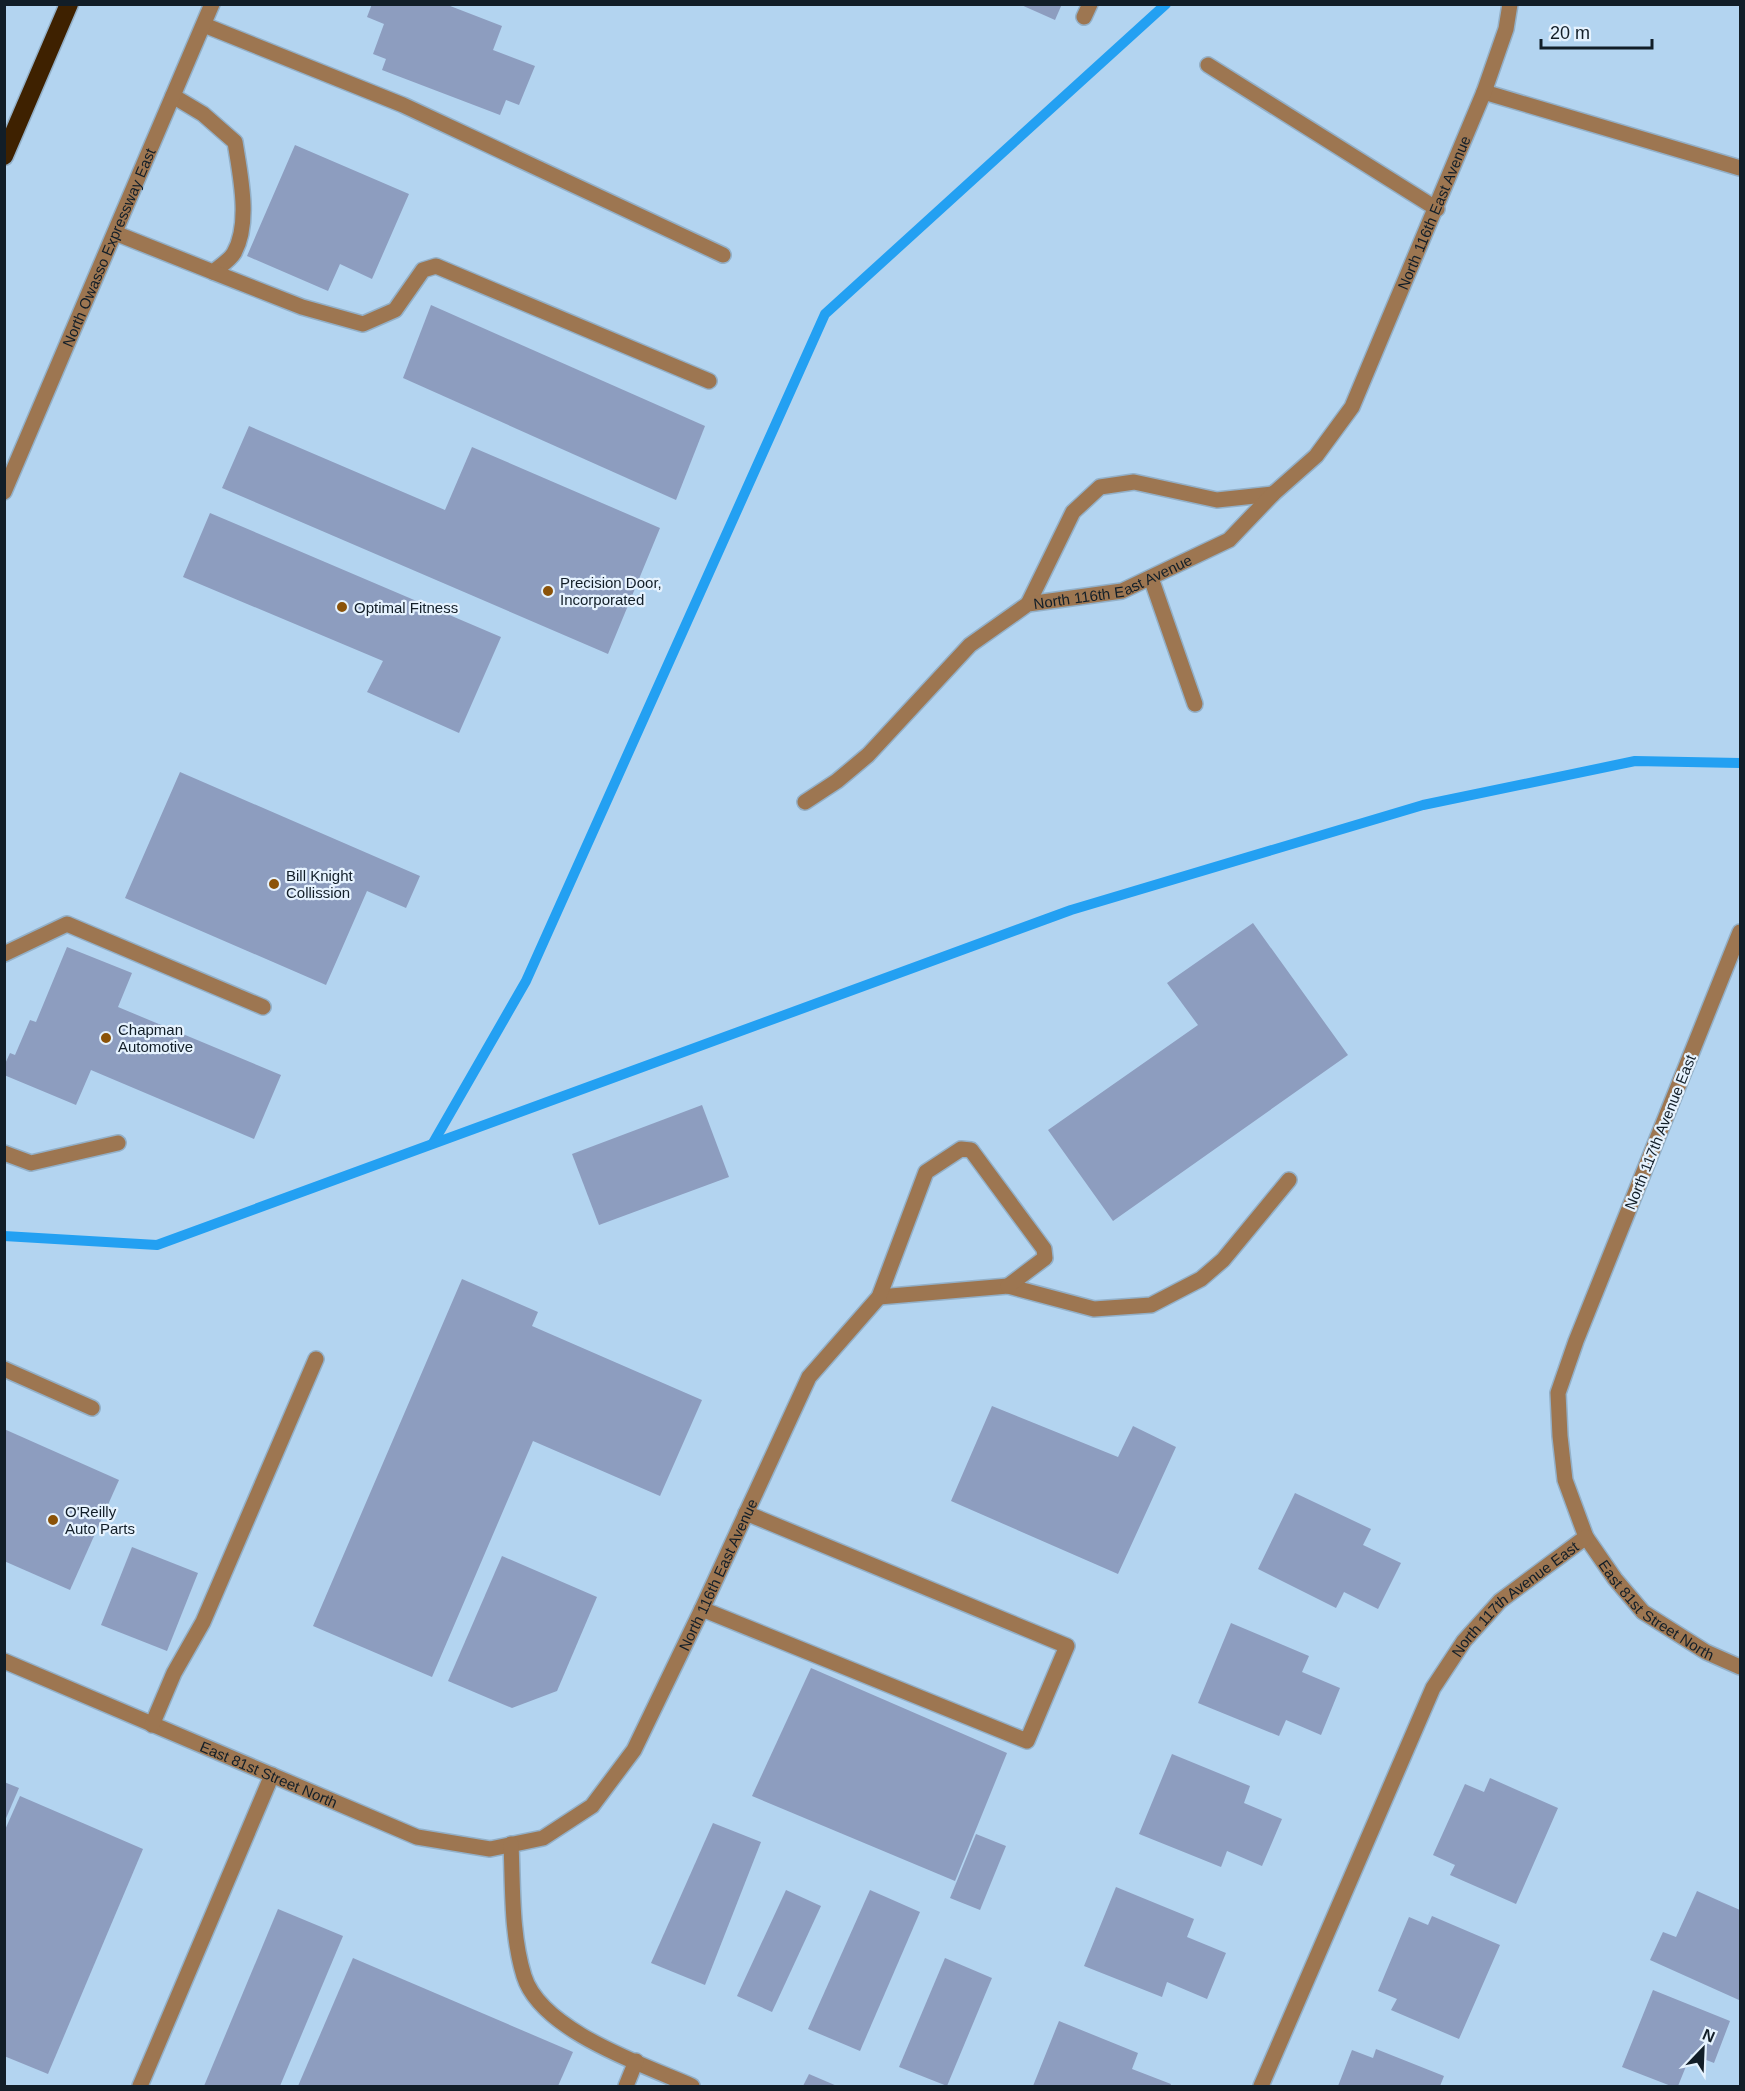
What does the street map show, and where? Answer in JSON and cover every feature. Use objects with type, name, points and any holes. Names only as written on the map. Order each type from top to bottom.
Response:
[{"type":"highway","points":[[4,156],[69,4]]},
{"type":"street","name":"North Owasso Expressway East","points":[[4,492],[212,4]]},
{"type":"street","name":"North 116th East Avenue","points":[[1028,604],[1122,591],[1228,540],[1273,494],[1316,456],[1352,407],[1437,209],[1484,92],[1506,29],[1510,4]]},
{"type":"street","points":[[204,25],[403,105],[723,255]]},
{"type":"street","points":[[1208,66],[1437,209]]},
{"type":"street","points":[[1484,92],[1740,168]]},
{"type":"street","points":[[173,96],[203,114],[235,142],[240,174],[242,224],[233,254],[213,272]]},
{"type":"street","points":[[115,233],[302,307],[363,324],[395,310],[423,270],[436,266],[710,381]]},
{"type":"street","name":"North 116th East Avenue","points":[[1028,604],[1072,512],[1100,487],[1134,482],[1217,500],[1273,494]]},
{"type":"street","points":[[1151,578],[1195,704]]},
{"type":"street","points":[[805,802],[837,781],[868,755],[970,645],[1028,604]]},
{"type":"street","points":[[4,954],[67,924],[263,1007]]},
{"type":"street","name":"North 117th Avenue East","points":[[1261,2086],[1433,1688],[1464,1641],[1500,1601],[1586,1537],[1565,1480],[1558,1392],[1576,1341],[1740,932]]},
{"type":"street","points":[[4,1153],[31,1164],[118,1143]]},
{"type":"street","points":[[1008,1286],[1045,1258],[1044,1249],[971,1150],[961,1149],[926,1173],[879,1296],[1008,1286],[1094,1309],[1151,1305],[1201,1279],[1216,1266],[1289,1180]]},
{"type":"street","name":"North 116th East Avenue","points":[[543,1838],[592,1806],[634,1750],[702,1609],[808,1377],[879,1296]]},
{"type":"street","points":[[152,1725],[174,1673],[203,1622],[316,1359]]},
{"type":"street","points":[[4,1369],[92,1408]]},
{"type":"street","points":[[702,1609],[1027,1741],[1067,1646],[746,1513]]},
{"type":"street","name":"East 81st Street North","points":[[1586,1537],[1615,1580],[1643,1612],[1706,1652],[1740,1667]]},
{"type":"street","name":"East 81st Street North","points":[[4,1661],[417,1837],[490,1849],[543,1838]]},
{"type":"street","points":[[140,2086],[272,1775]]},
{"type":"street","points":[[511,1844],[516,1940],[525,1979],[546,2009],[579,2035],[692,2086]]},
{"type":"street","points":[[626,2086],[636,2061]]},
{"type":"building","points":[[372,4],[445,4],[502,26],[493,50],[535,66],[519,105],[506,100],[500,115],[382,70],[386,59],[373,54],[384,24],[367,17]]},
{"type":"building","points":[[1019,4],[1062,4],[1055,20]]},
{"type":"building","points":[[295,145],[409,194],[372,279],[340,264],[328,291],[247,256]]},
{"type":"building","points":[[431,305],[705,426],[676,500],[403,378]]},
{"type":"building","name":"Precision Door, Incorporated","points":[[249,426],[445,510],[472,447],[660,528],[608,654],[222,488]]},
{"type":"building","name":"Optimal Fitness","points":[[210,513],[501,637],[459,733],[367,692],[383,661],[183,577]]},
{"type":"building","name":"Bill Knight Collission","points":[[180,772],[420,876],[406,908],[367,891],[326,985],[125,898]]},
{"type":"building","points":[[1253,923],[1348,1055],[1113,1221],[1048,1130],[1198,1025],[1167,983]]},
{"type":"building","name":"Chapman Automotive","points":[[67,947],[132,973],[118,1007],[281,1075],[254,1139],[91,1070],[76,1105],[4,1075],[4,1066],[10,1053],[15,1055],[30,1020],[36,1022]]},
{"type":"building","points":[[702,1105],[729,1177],[599,1225],[572,1154]]},
{"type":"building","points":[[462,1279],[538,1312],[532,1326],[702,1400],[660,1496],[533,1441],[432,1677],[313,1626]]},
{"type":"building","points":[[992,1406],[1118,1457],[1133,1426],[1176,1447],[1118,1574],[951,1501]]},
{"type":"building","name":"O'Reilly Auto Parts","points":[[4,1429],[119,1480],[70,1590],[4,1561]]},
{"type":"building","points":[[1295,1493],[1371,1529],[1363,1545],[1401,1563],[1378,1609],[1344,1592],[1336,1608],[1258,1569]]},
{"type":"building","points":[[132,1547],[198,1573],[167,1651],[101,1625]]},
{"type":"building","points":[[502,1556],[597,1597],[557,1691],[512,1708],[448,1681]]},
{"type":"building","points":[[1231,1623],[1309,1656],[1302,1672],[1340,1688],[1321,1735],[1286,1720],[1279,1736],[1198,1703]]},
{"type":"building","points":[[811,1668],[1007,1753],[955,1881],[752,1796]]},
{"type":"building","points":[[1172,1754],[1250,1786],[1244,1803],[1282,1819],[1262,1866],[1227,1851],[1221,1867],[1139,1834]]},
{"type":"building","points":[[1490,1778],[1558,1808],[1516,1904],[1450,1875],[1455,1865],[1433,1855],[1465,1784],[1484,1792]]},
{"type":"building","points":[[4,1782],[19,1788],[4,1823]]},
{"type":"building","points":[[20,1796],[143,1849],[48,2074],[4,2056],[4,1832]]},
{"type":"building","points":[[713,1823],[761,1842],[705,1985],[651,1963]]},
{"type":"building","points":[[976,1834],[1006,1846],[980,1910],[950,1898]]},
{"type":"building","points":[[1116,1887],[1194,1919],[1187,1937],[1226,1953],[1207,1999],[1167,1982],[1162,1997],[1084,1966]]},
{"type":"building","points":[[786,1890],[821,1906],[772,2012],[737,1996]]},
{"type":"building","points":[[870,1890],[920,1912],[860,2051],[808,2029]]},
{"type":"building","points":[[1697,1891],[1740,1910],[1739,2000],[1650,1960],[1663,1932],[1676,1937]]},
{"type":"building","points":[[278,1909],[343,1936],[280,2086],[204,2086]]},
{"type":"building","points":[[1432,1916],[1500,1945],[1459,2039],[1391,2010],[1397,1999],[1378,1991],[1409,1917],[1428,1925]]},
{"type":"building","points":[[353,1958],[573,2052],[558,2086],[298,2086]]},
{"type":"building","points":[[945,1958],[992,1978],[947,2086],[899,2067]]},
{"type":"building","points":[[1653,1990],[1730,2021],[1714,2063],[1691,2054],[1678,2086],[1671,2086],[1622,2067]]},
{"type":"building","points":[[1059,2021],[1138,2053],[1132,2069],[1171,2084],[1170,2086],[1033,2086]]},
{"type":"building","points":[[1376,2049],[1444,2076],[1440,2086],[1338,2086],[1352,2050],[1373,2058]]},
{"type":"building","points":[[809,2074],[837,2086],[803,2086]]},
{"type":"waterway","points":[[433,1143],[526,981],[825,314],[1166,4]]},
{"type":"waterway","points":[[4,1236],[157,1245],[1071,910],[1423,805],[1635,761],[1740,763]]},
{"type":"place","name":"Precision Door, Incorporated","points":[[548,591]]},
{"type":"place","name":"Optimal Fitness","points":[[342,607]]},
{"type":"place","name":"Bill Knight Collission","points":[[274,884]]},
{"type":"place","name":"Chapman Automotive","points":[[106,1038]]},
{"type":"place","name":"O'Reilly Auto Parts","points":[[53,1520]]}]
